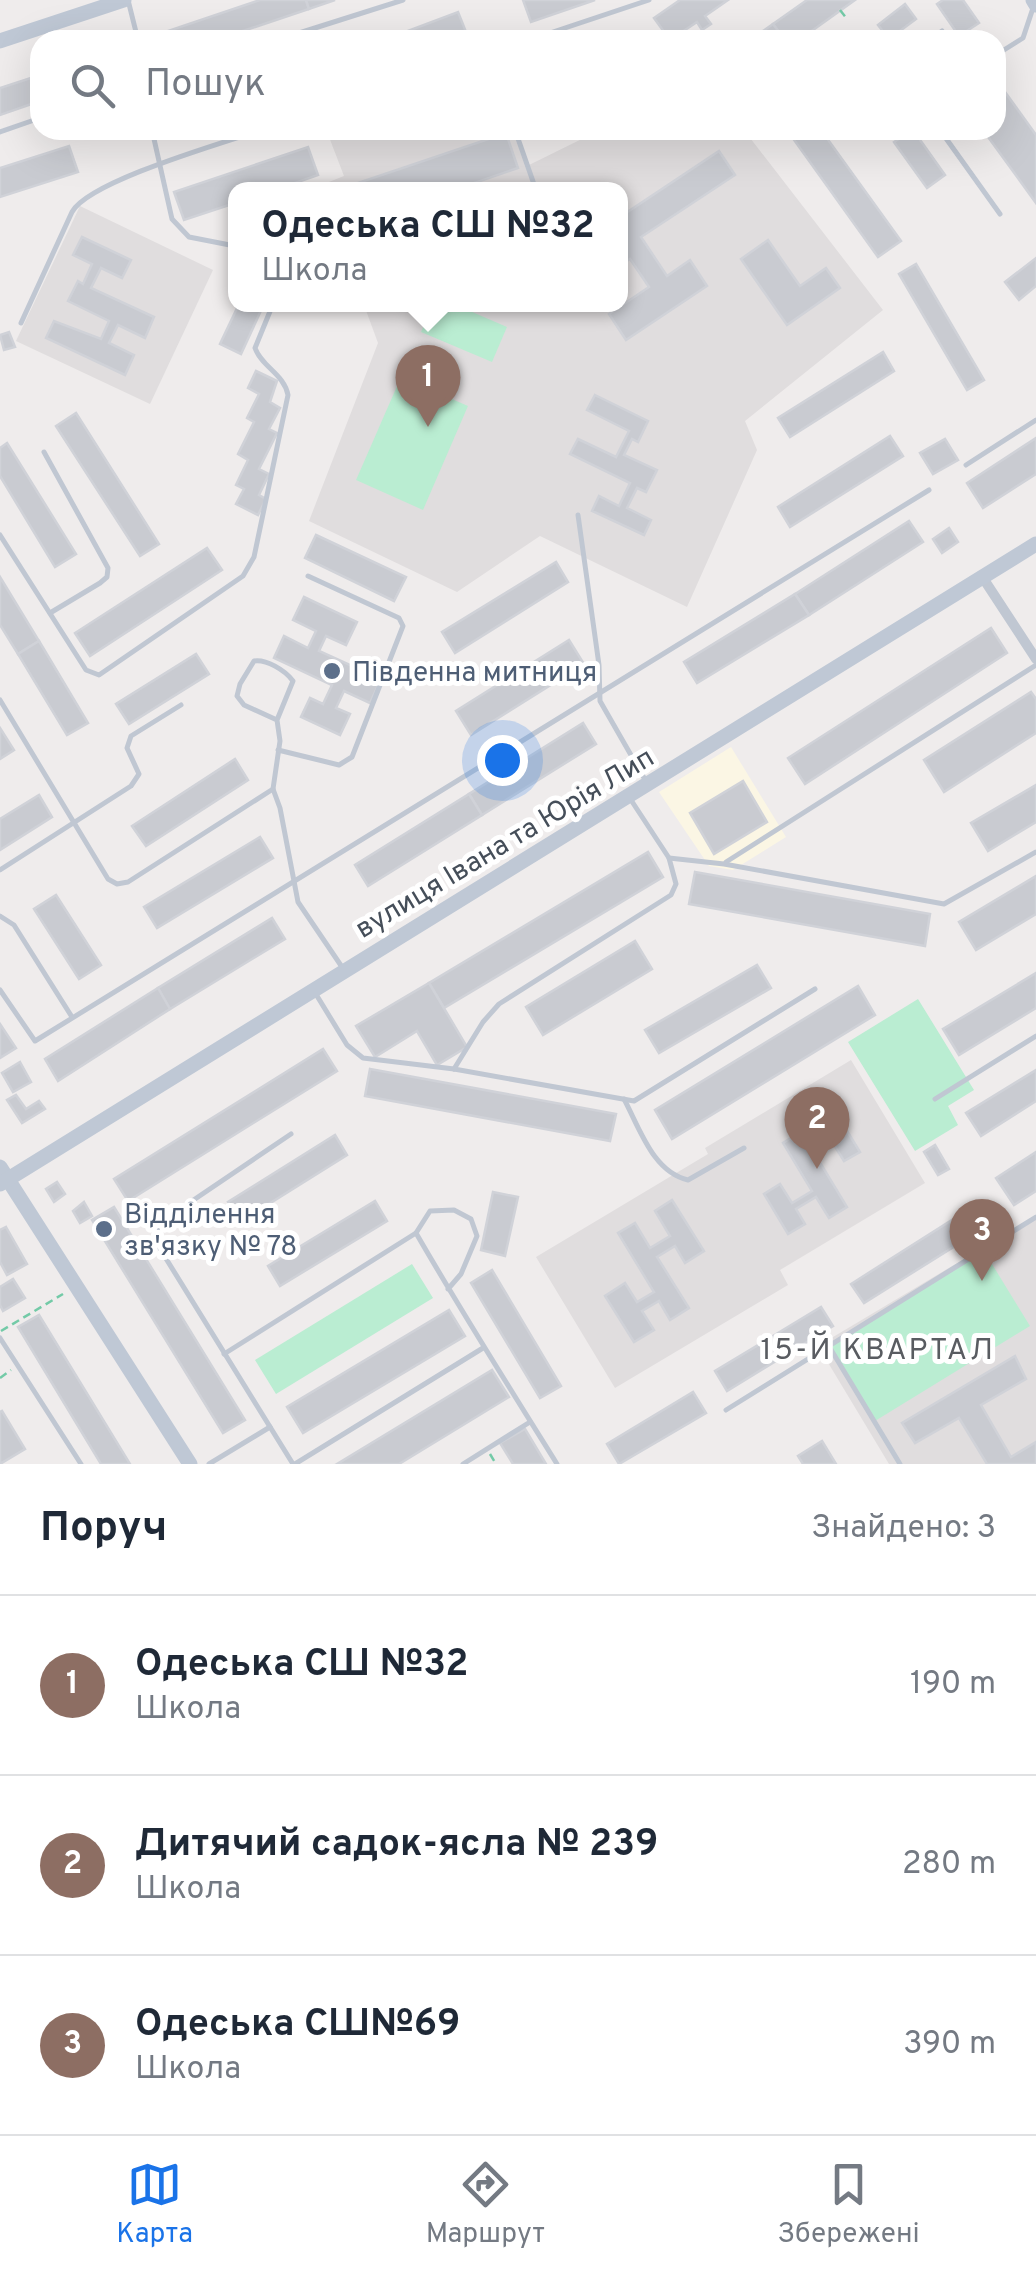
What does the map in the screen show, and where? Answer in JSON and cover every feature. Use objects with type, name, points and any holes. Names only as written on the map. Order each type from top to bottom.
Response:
[{"type":"street","points":[[34,30],[126,0]]},
{"type":"street","points":[[0,41],[30,31]]},
{"type":"street","name":"вулиця Івана та Юрія Лип","points":[[2,1177],[1036,544]]},
{"type":"street","points":[[983,578],[1036,662]]},
{"type":"street","points":[[2,1177],[190,1464]]},
{"type":"lane","points":[[126,0],[135,30]]},
{"type":"lane","points":[[308,30],[402,0]]},
{"type":"lane","points":[[559,30],[649,0]]},
{"type":"lane","points":[[1006,49],[1023,38],[1034,2]]},
{"type":"lane","points":[[0,132],[30,122]]},
{"type":"lane","points":[[154,140],[172,219],[179,229],[189,237],[228,244]]},
{"type":"lane","points":[[21,323],[76,204],[158,164],[231,140]]},
{"type":"lane","points":[[518,140],[533,182]]},
{"type":"lane","points":[[947,140],[1000,214]]},
{"type":"lane","points":[[0,535],[86,670],[100,675],[248,570],[288,395],[280,377],[255,348],[269,312]]},
{"type":"lane","points":[[966,465],[1036,420]]},
{"type":"lane","points":[[44,452],[108,568],[100,584],[50,612]]},
{"type":"lane","points":[[0,990],[35,1041],[930,490]]},
{"type":"lane","points":[[578,515],[604,713],[647,784]]},
{"type":"lane","points":[[278,750],[339,765],[347,762],[403,626],[399,618],[308,576]]},
{"type":"lane","points":[[277,720],[244,706],[237,696],[254,661],[288,673],[292,681],[277,720],[273,789],[298,902],[344,969]]},
{"type":"lane","points":[[724,864],[1036,662]]},
{"type":"lane","points":[[0,700],[108,880],[118,884],[128,882],[273,789]]},
{"type":"lane","points":[[0,870],[131,786],[138,774],[127,748],[131,736],[180,706]]},
{"type":"lane","points":[[454,1069],[499,1004],[671,895],[676,884],[668,858],[628,795]]},
{"type":"lane","points":[[668,858],[724,864],[944,904],[1036,852]]},
{"type":"lane","points":[[0,916],[14,925],[72,1017]]},
{"type":"lane","points":[[312,988],[357,1055],[634,1101],[815,988]]},
{"type":"lane","points":[[935,1098],[1036,1036]]},
{"type":"lane","points":[[624,1099],[662,1168],[675,1177],[688,1180],[744,1148]]},
{"type":"lane","points":[[291,1134],[157,1227],[157,1244],[294,1464],[483,1348]]},
{"type":"lane","points":[[224,1354],[416,1233],[430,1210],[454,1210],[471,1219],[477,1236],[461,1274],[448,1289]]},
{"type":"lane","points":[[726,1410],[1036,1217]]},
{"type":"lane","points":[[416,1233],[556,1464]]},
{"type":"lane","points":[[0,1335],[81,1464]]},
{"type":"lane","points":[[830,1348],[900,1464]]},
{"type":"lane","points":[[463,1464],[530,1422]]},
{"type":"lane","points":[[209,1464],[270,1427]]},
{"type":"path","points":[[840,10],[847,19]]},
{"type":"path","points":[[0,1335],[76,1286]]},
{"type":"path","points":[[0,1378],[18,1365]]},
{"type":"shaded area","points":[[330,140],[519,140],[527,166],[580,140],[752,140],[883,310],[745,421],[757,450],[687,607],[540,536],[457,592],[309,521],[378,343],[367,312],[628,312],[628,182],[329,182],[344,176]]},
{"type":"shaded area","points":[[80,206],[213,270],[150,404],[16,341]]},
{"type":"shaded area","points":[[731,747],[786,837],[733,870],[709,866],[659,792]]},
{"type":"shaded area","points":[[851,1060],[925,1183],[780,1270],[788,1285],[615,1388],[536,1257],[708,1154],[705,1148]]},
{"type":"shaded area","points":[[1036,1216],[1036,1464],[889,1464],[818,1346]]},
{"type":"green space","points":[[430,312],[472,312],[507,327],[492,362],[421,332]]},
{"type":"green space","points":[[401,377],[468,406],[423,510],[356,480]]},
{"type":"green space","points":[[918,999],[974,1090],[948,1106],[958,1125],[915,1151],[848,1042]]},
{"type":"green space","points":[[984,1251],[1030,1326],[875,1421],[829,1346]]},
{"type":"green space","points":[[412,1264],[433,1298],[276,1394],[255,1360]]},
{"type":"building","points":[[260,0],[306,0],[309,9],[246,30],[171,30]]},
{"type":"building","points":[[306,0],[335,0],[309,9]]},
{"type":"building","points":[[523,0],[595,0],[531,22]]},
{"type":"building","points":[[680,0],[728,0],[705,16],[711,24],[702,30],[697,22],[685,30],[663,30],[654,18]]},
{"type":"building","points":[[807,0],[855,0],[813,30],[778,30],[773,24]]},
{"type":"building","points":[[943,0],[963,0],[979,23],[968,30],[955,30],[937,4]]},
{"type":"building","points":[[905,4],[916,19],[901,30],[882,30],[878,25]]},
{"type":"building","points":[[458,12],[465,30],[410,30]]},
{"type":"building","points":[[30,78],[30,104],[0,115],[0,88]]},
{"type":"building","points":[[1006,93],[1036,135],[1036,203],[990,140],[1006,140]]},
{"type":"building","points":[[485,140],[508,140],[518,168],[477,182],[361,182]]},
{"type":"building","points":[[794,140],[828,140],[901,241],[878,257]]},
{"type":"building","points":[[920,140],[945,175],[927,188],[894,142]]},
{"type":"building","points":[[69,146],[78,172],[0,197],[0,168]]},
{"type":"building","points":[[308,147],[318,175],[298,182],[228,182],[228,205],[184,220],[174,192]]},
{"type":"building","points":[[719,151],[735,175],[641,237],[667,276],[690,260],[707,286],[626,340],[609,314],[628,312],[628,301],[649,287],[628,260],[628,212]]},
{"type":"building","points":[[82,237],[131,260],[122,278],[101,268],[91,288],[154,317],[145,338],[118,325],[109,343],[134,355],[125,375],[46,338],[54,321],[101,339],[109,321],[68,301],[78,281],[83,284],[92,264],[73,255]]},
{"type":"building","points":[[768,240],[800,286],[826,268],[840,288],[787,325],[741,259]]},
{"type":"building","points":[[1036,258],[1036,286],[1019,300],[1005,282]]},
{"type":"building","points":[[916,264],[984,380],[967,390],[899,274]]},
{"type":"building","points":[[235,312],[260,312],[241,354],[220,344]]},
{"type":"building","points":[[9,332],[15,347],[4,350],[0,335]]},
{"type":"building","points":[[883,352],[894,371],[790,437],[778,418]]},
{"type":"building","points":[[256,371],[277,381],[270,402],[280,408],[269,429],[277,433],[259,469],[269,474],[259,495],[266,499],[258,515],[236,504],[244,489],[236,485],[248,460],[238,454],[254,422],[247,418],[259,394],[248,388]]},
{"type":"building","points":[[595,395],[648,421],[638,442],[632,439],[624,455],[657,470],[646,492],[637,488],[627,508],[651,520],[644,535],[592,511],[599,496],[619,506],[630,483],[570,454],[578,439],[616,457],[629,431],[587,410]]},
{"type":"building","points":[[76,413],[159,544],[140,556],[56,426]]},
{"type":"building","points":[[890,436],[903,456],[790,527],[778,507]]},
{"type":"building","points":[[1036,438],[1036,474],[983,508],[967,483]]},
{"type":"building","points":[[945,439],[958,460],[933,474],[920,453]]},
{"type":"building","points":[[7,443],[76,554],[55,567],[0,476],[0,448]]},
{"type":"building","points":[[909,521],[923,542],[809,615],[795,594]]},
{"type":"building","points":[[949,528],[958,542],[942,553],[933,539]]},
{"type":"building","points":[[316,535],[406,577],[394,601],[305,558]]},
{"type":"building","points":[[207,548],[222,570],[90,656],[75,633]]},
{"type":"building","points":[[556,562],[568,582],[455,653],[442,632]]},
{"type":"building","points":[[0,577],[39,641],[18,654],[0,625]]},
{"type":"building","points":[[795,594],[809,615],[697,683],[684,662]]},
{"type":"building","name":"Південна митниця","points":[[304,597],[357,622],[346,645],[326,636],[319,651],[381,679],[370,703],[344,691],[336,708],[350,714],[340,735],[301,717],[310,698],[323,704],[332,685],[274,658],[284,636],[308,648],[316,631],[293,620]]},
{"type":"building","points":[[991,628],[1007,653],[805,784],[788,758]]},
{"type":"building","points":[[569,640],[584,664],[471,735],[456,711]]},
{"type":"building","points":[[39,641],[88,723],[67,735],[18,654]]},
{"type":"building","points":[[196,654],[209,674],[129,724],[116,704]]},
{"type":"building","points":[[1031,692],[1036,699],[1036,733],[944,792],[924,760]]},
{"type":"building","points":[[583,723],[596,744],[482,815],[469,794]]},
{"type":"building","points":[[0,728],[14,750],[0,759]]},
{"type":"building","points":[[235,759],[248,780],[146,846],[132,826]]},
{"type":"building","points":[[743,781],[767,822],[714,854],[690,813]]},
{"type":"building","points":[[1036,785],[1036,822],[988,851],[971,823]]},
{"type":"building","points":[[469,794],[482,815],[368,886],[355,865]]},
{"type":"building","points":[[39,795],[52,817],[0,850],[0,819]]},
{"type":"building","points":[[260,837],[273,858],[157,928],[144,907]]},
{"type":"building","points":[[648,852],[663,877],[444,1008],[429,983]]},
{"type":"building","points":[[695,872],[930,914],[925,946],[689,904]]},
{"type":"building","points":[[1036,876],[1036,914],[976,950],[959,922]]},
{"type":"building","points":[[56,895],[101,965],[79,979],[34,909]]},
{"type":"building","points":[[272,918],[285,939],[170,1009],[158,988]]},
{"type":"building","points":[[635,941],[652,969],[543,1035],[526,1007]]},
{"type":"building","points":[[757,965],[771,988],[659,1053],[645,1030]]},
{"type":"building","points":[[1036,973],[1036,1008],[959,1055],[943,1029]]},
{"type":"building","points":[[429,983],[467,1047],[437,1065],[417,1031],[375,1057],[356,1026]]},
{"type":"building","points":[[858,986],[875,1015],[672,1139],[655,1110]]},
{"type":"building","points":[[158,988],[170,1009],[58,1081],[45,1059]]},
{"type":"building","points":[[0,1024],[16,1048],[0,1058]]},
{"type":"building","points":[[323,1049],[337,1071],[128,1201],[114,1179]]},
{"type":"building","points":[[20,1062],[31,1082],[13,1092],[2,1073]]},
{"type":"building","points":[[370,1069],[616,1114],[610,1141],[365,1096]]},
{"type":"building","points":[[1036,1070],[1036,1101],[981,1136],[966,1113]]},
{"type":"building","points":[[16,1095],[26,1109],[39,1101],[45,1109],[22,1123],[7,1100]]},
{"type":"building","points":[[830,1103],[860,1152],[844,1161],[834,1145],[816,1156],[847,1207],[829,1218],[816,1197],[796,1209],[805,1224],[788,1234],[764,1194],[780,1184],[792,1203],[812,1191],[783,1143],[802,1131],[812,1147],[828,1138],[813,1114]]},
{"type":"building","points":[[335,1135],[347,1155],[240,1222],[228,1202]]},
{"type":"building","points":[[935,1145],[949,1169],[938,1175],[924,1152]]},
{"type":"building","points":[[1036,1152],[1036,1191],[1014,1205],[996,1178]]},
{"type":"building","points":[[57,1182],[65,1194],[54,1202],[46,1189]]},
{"type":"building","points":[[493,1192],[518,1197],[505,1256],[481,1250]]},
{"type":"building","points":[[672,1200],[704,1251],[685,1263],[675,1246],[657,1257],[689,1308],[670,1320],[659,1301],[642,1311],[654,1330],[634,1342],[605,1296],[625,1283],[637,1302],[654,1292],[618,1233],[635,1223],[650,1248],[670,1236],[655,1211]]},
{"type":"building","points":[[375,1201],[387,1221],[280,1286],[268,1266]]},
{"type":"building","points":[[84,1202],[92,1216],[80,1223],[73,1211]]},
{"type":"building","points":[[974,1206],[987,1226],[864,1303],[851,1284]]},
{"type":"building","points":[[114,1207],[245,1420],[223,1433],[92,1220]]},
{"type":"building","points":[[6,1227],[27,1264],[7,1275],[0,1262],[0,1230]]},
{"type":"building","points":[[492,1270],[561,1386],[540,1398],[471,1283]]},
{"type":"building","points":[[13,1279],[25,1298],[3,1311],[0,1287]]},
{"type":"building","points":[[821,1307],[833,1326],[727,1391],[715,1371]]},
{"type":"building","points":[[449,1310],[465,1336],[303,1433],[287,1407]]},
{"type":"building","points":[[39,1315],[130,1464],[101,1464],[18,1327]]},
{"type":"building","points":[[1015,1356],[1026,1379],[981,1405],[1011,1457],[1036,1442],[1036,1464],[987,1464],[959,1418],[915,1443],[902,1423]]},
{"type":"building","points":[[492,1370],[509,1397],[399,1464],[337,1464]]},
{"type":"building","points":[[693,1392],[706,1413],[619,1464],[607,1444]]},
{"type":"building","points":[[0,1412],[25,1449],[0,1464]]},
{"type":"building","points":[[525,1429],[546,1464],[513,1464],[500,1443]]},
{"type":"building","points":[[822,1441],[836,1464],[803,1464],[798,1456]]},
{"type":"place","name":"Одеська СШ №32","points":[[428,427]]},
{"type":"place","name":"Південна митниця","points":[[332,671]]},
{"type":"place","name":"Дитячий садок-ясла № 239","points":[[817,1169]]},
{"type":"place","name":"Відділення зв'язку № 78","points":[[104,1229]]},
{"type":"place","name":"Одеська СШ№69","points":[[982,1281]]},
{"type":"district","name":"15-Й КВАРТАЛ","points":[[878,1349]]}]
